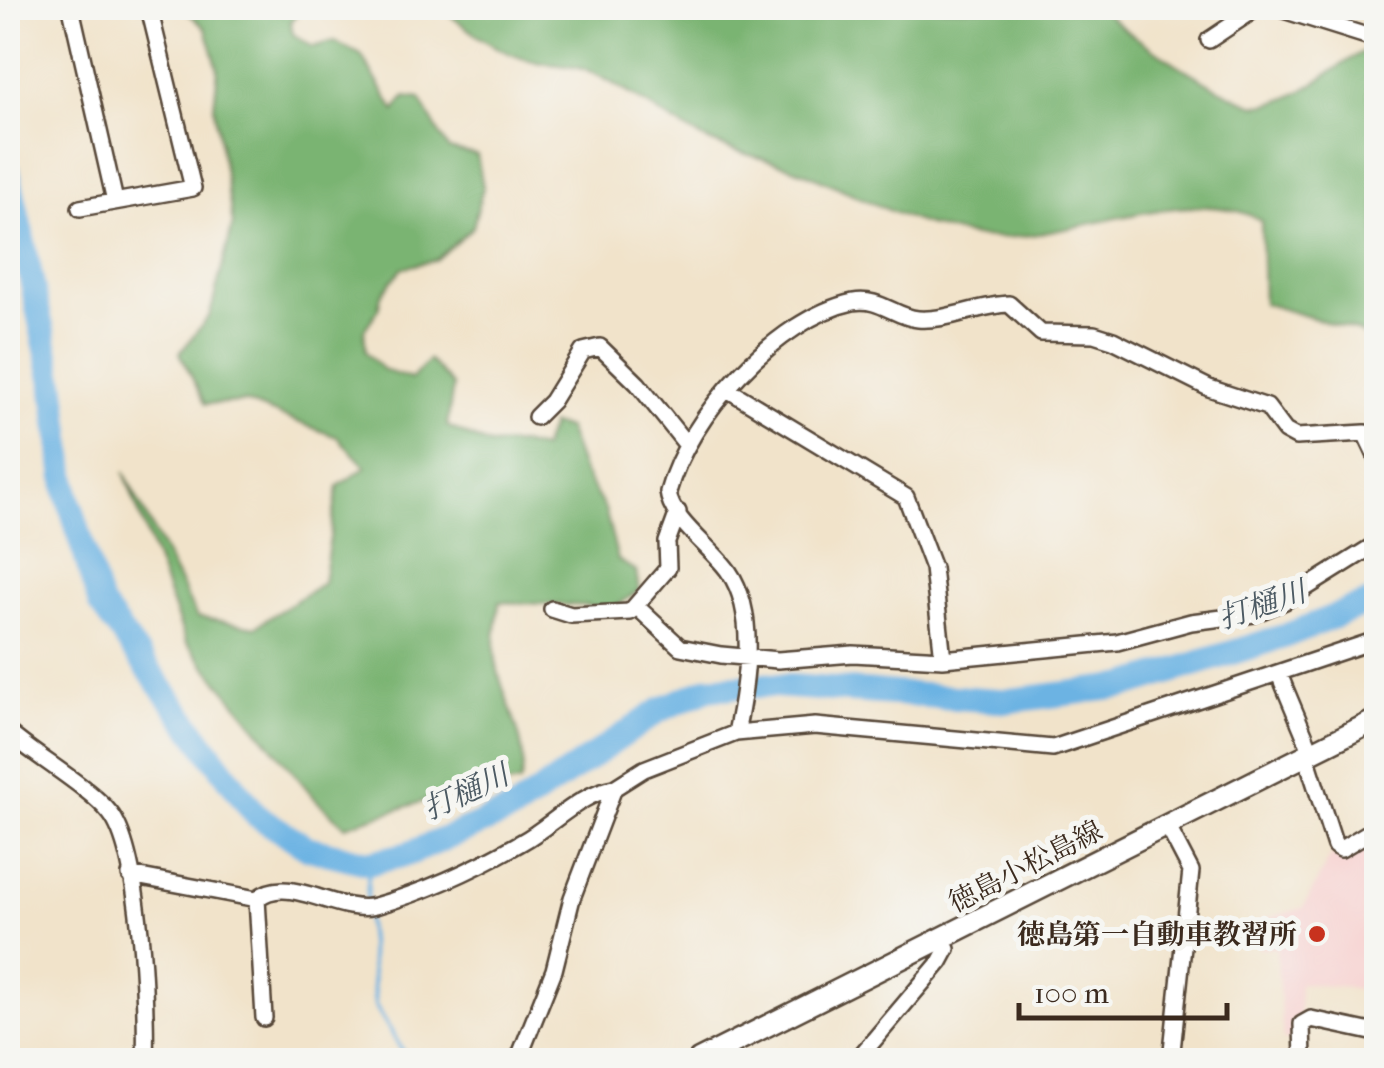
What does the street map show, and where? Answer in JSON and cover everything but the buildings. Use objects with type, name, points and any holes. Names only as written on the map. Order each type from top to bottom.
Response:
[{"type":"main road","name":"徳島小松島線","points":[[699,1060],[1376,720]]},
{"type":"street","points":[[71,8],[115,202]]},
{"type":"street","points":[[80,208],[193,188],[149,8]]},
{"type":"street","points":[[1209,40],[1257,8]]},
{"type":"street","points":[[1276,8],[1376,40]]},
{"type":"street","points":[[736,729],[746,660],[738,586],[678,512],[668,492],[686,444],[727,389],[796,325],[848,303],[876,302],[920,319],[1009,304],[1040,333],[1094,334],[1113,340],[1208,388],[1267,407],[1285,431],[1296,437],[1371,431],[1376,456]]},
{"type":"street","points":[[536,417],[552,401],[582,351],[600,347],[638,384],[686,444]]},
{"type":"street","points":[[727,389],[906,497],[933,568],[943,659]]},
{"type":"street","points":[[552,609],[600,616],[638,606],[668,568],[667,542],[678,512]]},
{"type":"street","points":[[638,606],[680,647],[746,660],[853,654],[943,659],[1117,642],[1190,622],[1254,614],[1285,601],[1376,544]]},
{"type":"street","points":[[130,875],[257,898],[276,890],[353,908],[374,907],[481,864],[539,832],[591,796],[736,729],[815,726],[1053,748],[1376,640]]},
{"type":"street","points":[[1279,674],[1309,754],[1335,846],[1341,849],[1376,828]]},
{"type":"street","points":[[8,732],[106,808],[124,840],[146,1024],[145,1060]]},
{"type":"street","points":[[518,1060],[554,970],[572,898],[614,788]]},
{"type":"street","points":[[1167,825],[1191,870],[1171,1060]]},
{"type":"street","points":[[257,898],[264,1018]]},
{"type":"street","points":[[857,1060],[940,962],[947,949],[941,939]]},
{"type":"street","points":[[1302,1060],[1302,1024],[1311,1018],[1376,1032]]},
{"type":"shaded area","name":"徳島第一自動車教習所","points":[[1376,834],[1376,991],[1300,983],[1299,1040],[1283,1040],[1276,948],[1258,948],[1257,921],[1303,908],[1331,855],[1339,857]]},
{"type":"green space","points":[[183,8],[306,8],[290,21],[293,34],[313,47],[334,41],[361,55],[395,111],[405,97],[420,99],[448,149],[477,155],[483,187],[473,227],[436,260],[402,268],[381,295],[378,310],[364,330],[366,352],[383,370],[411,379],[429,360],[453,386],[447,426],[489,445],[521,444],[542,449],[551,425],[567,428],[583,472],[605,509],[618,560],[636,571],[639,590],[616,607],[499,602],[495,651],[519,735],[523,767],[520,783],[437,797],[345,826],[317,801],[186,642],[124,472],[197,617],[255,627],[323,583],[338,486],[366,467],[337,437],[245,402],[205,404],[180,353],[210,315],[233,224],[214,107],[218,69],[206,29]]},
{"type":"green space","points":[[441,8],[1102,8],[1127,31],[1175,63],[1246,102],[1259,105],[1286,99],[1362,52],[1376,58],[1376,343],[1359,332],[1263,303],[1261,221],[1232,210],[1163,210],[1012,237],[956,233],[909,218],[796,169],[713,143],[591,72],[532,61],[495,47]]},
{"type":"waterway","name":"打樋川","points":[[8,171],[54,385],[67,493],[100,604],[256,815],[308,848],[369,863],[408,854],[514,810],[660,710],[709,688],[767,685],[1007,701],[1125,686],[1285,636],[1376,600]]},
{"type":"waterway","points":[[8,247],[20,234]]},
{"type":"waterway","points":[[367,900],[369,863]]},
{"type":"waterway","points":[[366,910],[375,1005],[408,1060]]},
{"type":"place","name":"徳島第一自動車教習所","points":[[1317,934]]}]
